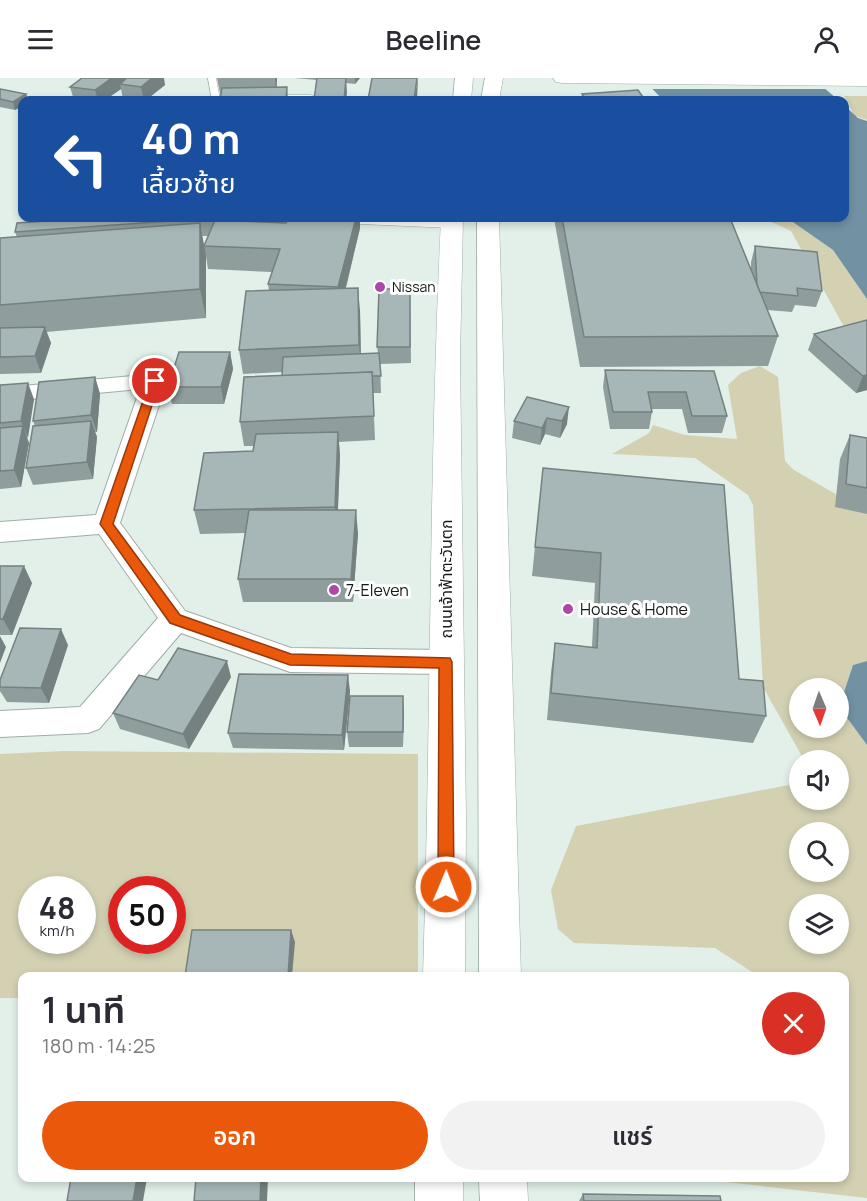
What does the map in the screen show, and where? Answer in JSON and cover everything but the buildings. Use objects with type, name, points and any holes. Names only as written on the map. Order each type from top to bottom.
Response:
[{"type":"main road","points":[[462,96],[464,78]]},
{"type":"main road","points":[[491,96],[494,78]]},
{"type":"main road","points":[[562,78],[864,80]]},
{"type":"main road","name":"ถนนเจ้าฟ้าตะวันตก","points":[[444,972],[447,819],[447,358],[452,222]]},
{"type":"main road","points":[[488,222],[500,972]]},
{"type":"main road","points":[[439,1182],[439,1201]]},
{"type":"main road","points":[[503,1182],[504,1201]]},
{"type":"street","points":[[0,396],[155,381],[106,524]]},
{"type":"street","points":[[106,524],[175,619],[290,660],[446,662]]},
{"type":"street","points":[[0,532],[106,524]]},
{"type":"street","points":[[0,724],[88,720],[175,619]]},
{"type":"lane","points":[[212,78],[215,96]]},
{"type":"shaded area","points":[[849,96],[867,96],[867,120],[855,116],[849,105]]},
{"type":"shaded area","points":[[772,222],[793,222],[833,250],[867,299],[867,334],[848,334],[791,231]]},
{"type":"shaded area","points":[[760,366],[778,377],[785,461],[794,470],[867,512],[867,661],[853,665],[849,678],[789,678],[789,733],[763,687],[753,505],[748,495],[695,458],[612,454],[649,433],[653,425],[685,435],[737,439],[728,385],[741,373]]},
{"type":"shaded area","points":[[849,721],[867,745],[867,1198],[725,1182],[849,1182],[849,972],[752,972],[715,948],[574,943],[558,929],[551,890],[576,826],[789,785],[789,810],[849,810],[849,750],[798,750],[792,738],[849,738]]},
{"type":"shaded area","points":[[64,751],[418,754],[418,972],[18,972],[18,998],[0,998],[0,754]]},
{"type":"water","points":[[642,78],[813,78],[833,96],[659,96]]},
{"type":"water","points":[[849,110],[858,118],[867,121],[867,299],[833,250],[793,222],[849,222]]},
{"type":"water","points":[[867,661],[867,745],[849,721],[849,678],[853,665]]},
{"type":"pier","points":[[639,78],[818,78],[830,89],[648,89]]},
{"type":"place","name":"Nissan","points":[[380,287]]},
{"type":"place","name":"7-Eleven","points":[[334,590]]},
{"type":"place","name":"House & Home","points":[[568,609]]},
{"type":"route","points":[[155,381],[106,524],[175,619],[290,660],[446,662],[446,887]]}]
